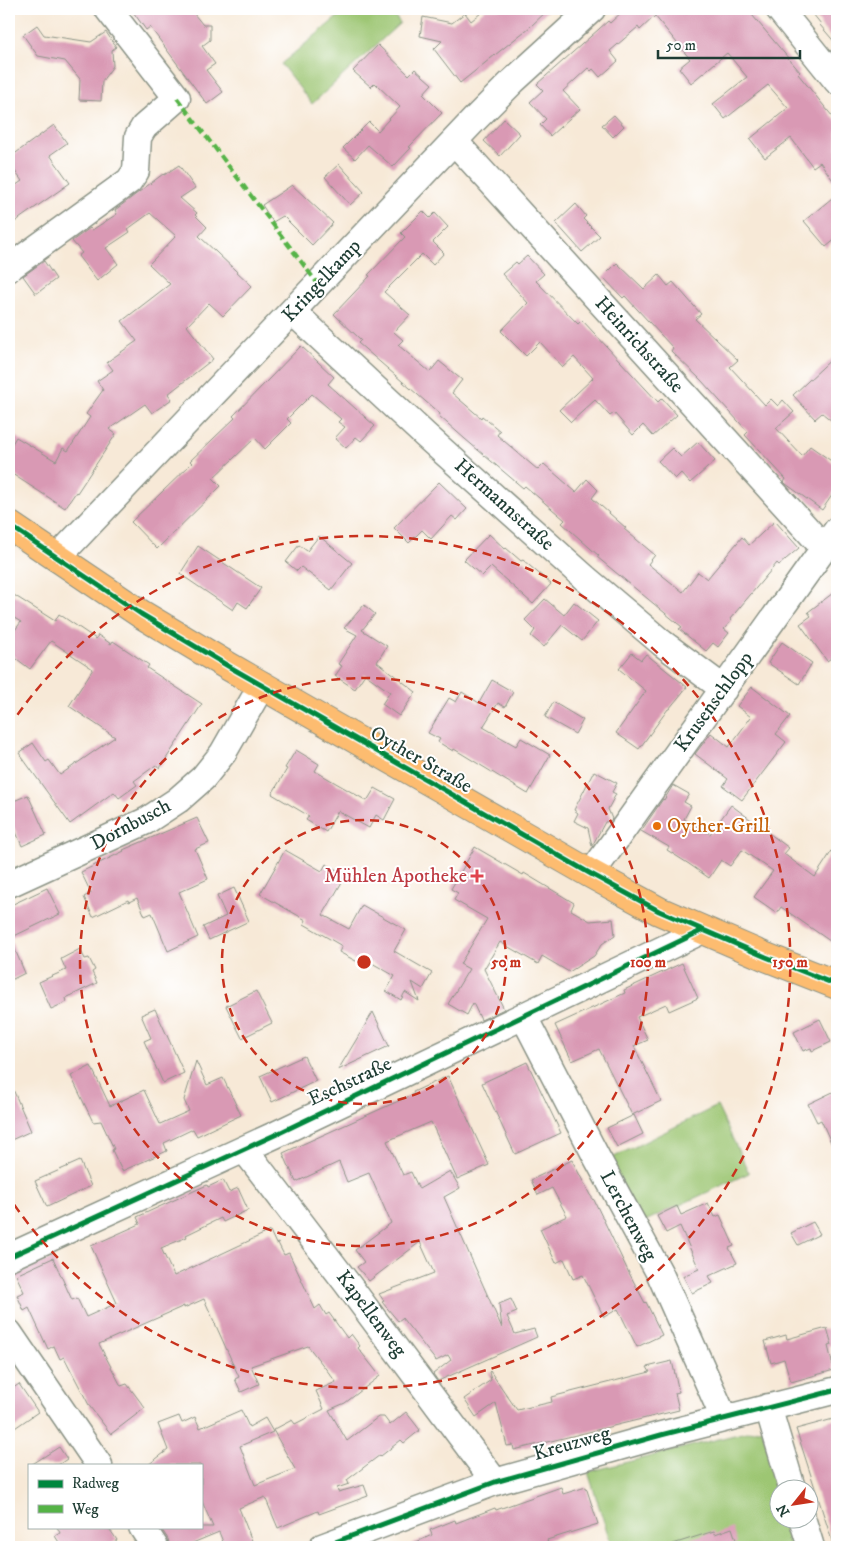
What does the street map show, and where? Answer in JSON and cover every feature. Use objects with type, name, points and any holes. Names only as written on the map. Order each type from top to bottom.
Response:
[{"type":"main road","name":"Oyther Straße","points":[[9,525],[141,614],[591,874],[659,911],[837,985]]},
{"type":"street","points":[[9,268],[128,181],[136,171],[138,137],[144,127],[177,98],[108,9]]},
{"type":"street","name":"Kringelkamp","points":[[57,558],[454,141],[513,81],[592,9]]},
{"type":"street","points":[[779,9],[837,81]]},
{"type":"street","name":"Heinrichstraße","points":[[454,141],[831,540]]},
{"type":"street","name":"Hermannstraße","points":[[293,312],[426,436],[586,578],[662,643],[724,689]]},
{"type":"street","name":"Krusenschlopp","points":[[591,874],[831,540]]},
{"type":"street","name":"Dornbusch","points":[[9,884],[146,821],[178,800],[203,778],[223,753],[262,685]]},
{"type":"street","name":"Eschstraße","points":[[9,1257],[244,1149],[703,930]]},
{"type":"street","name":"Lerchenweg","points":[[524,1017],[660,1274],[724,1418]]},
{"type":"street","name":"Kapellenweg","points":[[244,1149],[341,1274],[495,1482]]},
{"type":"street","points":[[9,1333],[98,1464]]},
{"type":"street","name":"Kreuzweg","points":[[322,1547],[495,1482],[724,1418],[837,1390]]},
{"type":"street","points":[[768,1407],[789,1478]]},
{"type":"street","points":[[143,1528],[155,1547]]},
{"type":"street","points":[[805,1528],[811,1547]]},
{"type":"green space","points":[[347,9],[390,9],[400,23],[312,104],[281,64]]},
{"type":"green space","points":[[717,1106],[749,1173],[641,1223],[608,1160]]},
{"type":"green space","points":[[762,1428],[775,1478],[768,1478],[768,1528],[794,1528],[800,1547],[612,1547],[588,1472]]},
{"type":"building","points":[[131,9],[190,9],[203,25],[210,25],[210,40],[202,46],[215,64],[206,70],[223,92],[207,104],[150,27],[146,30]]},
{"type":"building","points":[[486,9],[549,9],[530,27],[460,83],[434,49],[442,41],[420,36],[423,17],[452,23],[465,13],[471,21]]},
{"type":"building","points":[[625,9],[747,9],[800,72],[798,74],[837,122],[837,186],[820,162],[813,167],[791,138],[765,158],[750,139],[788,108],[768,85],[725,119],[713,104],[747,77],[727,53],[691,83],[679,68],[690,59],[655,16],[640,30],[638,27],[610,51],[618,61],[600,77],[593,69],[591,71],[588,68],[563,91],[580,109],[550,136],[540,125],[546,119],[530,102],[543,90],[537,84],[608,21],[610,23]]},
{"type":"building","points":[[809,9],[829,9],[833,14],[837,10],[837,45],[820,25]]},
{"type":"building","points":[[37,25],[44,35],[91,42],[106,32],[116,47],[112,50],[113,66],[102,81],[101,101],[79,100],[80,79],[65,61],[38,56],[23,35]]},
{"type":"building","points":[[378,45],[409,75],[415,69],[432,84],[423,94],[442,113],[409,147],[411,148],[393,167],[368,145],[355,159],[343,148],[369,122],[378,131],[400,107],[375,83],[371,87],[353,71]]},
{"type":"building","points":[[614,115],[624,126],[613,137],[602,125]]},
{"type":"building","points":[[504,119],[520,134],[500,156],[484,141]]},
{"type":"building","points":[[54,125],[67,143],[50,155],[70,183],[9,226],[9,190],[22,181],[9,163],[9,158]]},
{"type":"building","points":[[339,164],[364,192],[350,205],[325,177]]},
{"type":"building","points":[[179,165],[195,188],[180,198],[197,213],[195,215],[207,227],[199,236],[252,286],[223,316],[209,303],[187,326],[213,359],[168,394],[172,399],[152,413],[145,404],[109,429],[116,434],[65,508],[9,472],[9,449],[16,437],[56,461],[63,448],[68,451],[90,417],[86,414],[103,390],[97,381],[113,370],[107,362],[137,341],[122,321],[170,284],[149,264],[176,236],[150,213],[128,229],[130,232],[106,248],[118,264],[97,281],[78,256],[82,253],[72,241],[90,228],[92,230],[117,214],[115,210],[163,174]]},
{"type":"building","points":[[292,185],[333,223],[312,245],[283,216],[273,222],[262,205]]},
{"type":"building","points":[[837,194],[837,238],[826,247],[804,221]]},
{"type":"building","points":[[576,204],[586,216],[583,219],[600,236],[582,252],[556,223]]},
{"type":"building","points":[[423,211],[430,218],[435,213],[448,227],[433,242],[444,253],[433,265],[422,254],[384,292],[410,315],[394,332],[403,340],[398,345],[430,372],[439,361],[462,380],[452,393],[481,418],[482,416],[500,431],[497,435],[538,470],[544,464],[576,492],[587,479],[598,490],[592,498],[626,528],[624,529],[655,555],[648,564],[683,592],[698,572],[707,579],[742,537],[749,545],[775,521],[799,548],[779,565],[777,563],[730,619],[732,620],[724,629],[729,633],[718,647],[713,643],[706,651],[679,629],[682,627],[597,557],[599,556],[562,523],[565,520],[525,486],[523,488],[465,439],[439,416],[440,414],[358,343],[361,340],[334,314],[405,237],[401,233]]},
{"type":"building","points":[[527,256],[544,274],[536,281],[578,324],[582,320],[658,402],[662,398],[677,415],[653,436],[643,425],[633,435],[614,413],[610,416],[595,400],[571,422],[559,410],[593,378],[574,357],[563,367],[540,342],[526,356],[501,331],[528,303],[502,274],[516,262],[518,264]]},
{"type":"building","points":[[44,261],[56,279],[36,294],[23,276]]},
{"type":"building","points":[[617,263],[644,289],[659,275],[668,286],[673,282],[701,314],[695,319],[738,360],[730,367],[765,405],[771,399],[778,406],[783,400],[794,412],[776,428],[802,456],[810,446],[837,465],[837,488],[822,510],[784,482],[786,479],[745,435],[748,432],[701,380],[671,351],[673,348],[625,296],[623,298],[603,277]]},
{"type":"building","points":[[301,346],[334,377],[328,384],[375,426],[361,441],[356,437],[346,448],[335,438],[345,427],[338,422],[341,419],[312,394],[287,419],[291,423],[265,449],[255,438],[213,478],[221,486],[157,549],[131,522],[192,463],[190,461],[235,418],[233,416]]},
{"type":"building","points":[[837,354],[837,425],[822,413],[815,419],[793,395]]},
{"type":"building","points":[[698,442],[715,461],[690,483],[681,473],[675,479],[658,461],[672,448],[681,457]]},
{"type":"building","points":[[439,482],[467,509],[457,520],[452,516],[431,539],[422,530],[409,543],[394,528]]},
{"type":"building","points":[[489,534],[505,549],[521,561],[523,560],[551,584],[533,604],[491,567],[482,576],[464,560]]},
{"type":"building","points":[[319,536],[352,563],[331,590],[301,567],[297,571],[286,562],[299,545],[307,551]]},
{"type":"building","points":[[198,546],[261,588],[247,608],[238,602],[233,610],[180,574]]},
{"type":"building","points":[[837,590],[837,654],[827,661],[800,624],[811,616],[808,612]]},
{"type":"building","points":[[9,592],[55,621],[59,614],[96,639],[98,635],[111,644],[113,641],[149,665],[147,668],[202,704],[160,768],[156,765],[134,781],[137,785],[119,798],[114,792],[70,824],[19,753],[33,743],[46,762],[49,760],[60,775],[115,737],[69,706],[93,669],[51,641],[30,669],[9,653],[9,638],[21,622],[9,615]]},
{"type":"building","points":[[545,599],[564,615],[574,602],[598,621],[582,641],[562,625],[544,647],[531,636],[535,630],[525,620]]},
{"type":"building","points":[[364,605],[375,614],[362,630],[387,646],[377,662],[416,692],[399,716],[382,704],[390,692],[365,674],[355,689],[335,676],[342,666],[338,664],[357,635],[344,628]]},
{"type":"building","points":[[782,642],[812,663],[799,684],[768,663]]},
{"type":"building","points":[[632,653],[641,660],[646,654],[687,687],[668,709],[639,749],[616,733],[646,691],[619,669]]},
{"type":"building","points":[[492,680],[513,692],[505,707],[498,703],[483,727],[516,746],[521,738],[550,755],[528,794],[454,749],[453,751],[438,742],[440,739],[428,733],[449,698],[456,702],[462,692],[479,703]]},
{"type":"building","points":[[752,687],[790,716],[776,734],[786,742],[742,800],[723,786],[728,779],[695,754],[711,733],[729,747],[751,717],[737,706]]},
{"type":"building","points":[[553,702],[583,720],[575,734],[545,717]]},
{"type":"building","points":[[296,750],[319,764],[315,771],[367,801],[375,788],[395,799],[384,820],[376,815],[369,828],[338,811],[326,832],[306,820],[309,816],[272,794]]},
{"type":"building","points":[[594,771],[617,783],[612,792],[616,794],[608,809],[612,819],[605,822],[592,846],[588,828],[574,821],[578,813],[574,810]]},
{"type":"building","points":[[673,785],[689,794],[684,802],[691,806],[684,819],[710,834],[731,805],[789,848],[784,854],[815,877],[837,843],[837,946],[781,907],[777,913],[754,897],[773,871],[742,850],[730,866],[721,860],[709,878],[667,850],[669,847],[641,831]]},
{"type":"building","points":[[28,795],[46,835],[22,846],[9,816],[9,803]]},
{"type":"building","points":[[197,818],[209,843],[195,849],[208,879],[179,892],[198,937],[168,951],[152,913],[145,916],[137,898],[129,902],[128,900],[93,917],[84,897],[91,893],[81,872],[123,850]]},
{"type":"building","points":[[475,847],[574,903],[571,910],[590,921],[613,919],[615,935],[602,944],[594,956],[569,972],[542,956],[538,964],[500,942],[484,969],[504,1009],[481,1020],[473,1003],[467,1015],[448,1004],[469,969],[460,964],[487,919],[454,900],[458,893],[451,889]]},
{"type":"building","points":[[285,850],[322,871],[326,864],[346,875],[323,915],[349,929],[362,905],[406,930],[394,951],[432,973],[423,989],[412,982],[419,1001],[405,992],[401,1000],[386,991],[395,976],[370,962],[367,967],[339,952],[342,946],[304,924],[306,920],[260,894]]},
{"type":"building","points":[[47,888],[60,914],[10,938],[25,973],[9,981],[9,906]]},
{"type":"building","points":[[234,888],[249,921],[209,940],[203,927],[226,916],[217,896]]},
{"type":"building","points":[[80,949],[85,959],[89,958],[95,970],[92,972],[97,983],[66,998],[67,1002],[51,1009],[39,982],[66,970],[61,959]]},
{"type":"building","points":[[682,963],[698,998],[669,1011],[666,1004],[637,1017],[648,1040],[634,1046],[661,1101],[632,1115],[599,1049],[572,1061],[555,1025],[625,993],[624,990]]},
{"type":"building","points":[[256,991],[272,1023],[242,1038],[226,1006]]},
{"type":"building","points":[[155,1009],[184,1073],[163,1083],[144,1041],[151,1038],[141,1015]]},
{"type":"building","points":[[373,1012],[389,1046],[338,1070]]},
{"type":"building","points":[[820,1019],[831,1042],[812,1051],[811,1048],[803,1051],[794,1032]]},
{"type":"building","points":[[304,1056],[316,1081],[272,1102],[260,1076]]},
{"type":"building","points":[[196,1061],[207,1085],[223,1078],[241,1115],[197,1136],[193,1129],[164,1143],[167,1151],[122,1171],[101,1121],[93,1122],[71,1076],[91,1066],[110,1106],[144,1090],[160,1124],[189,1111],[184,1100]]},
{"type":"building","points":[[527,1062],[561,1133],[515,1154],[482,1083]]},
{"type":"building","points":[[448,1076],[489,1165],[457,1179],[431,1122],[387,1141],[403,1175],[411,1172],[419,1189],[450,1171],[460,1188],[444,1197],[502,1328],[499,1304],[511,1299],[517,1312],[507,1316],[515,1334],[534,1329],[537,1337],[438,1381],[433,1374],[451,1360],[448,1355],[436,1361],[402,1318],[398,1321],[382,1302],[384,1301],[379,1294],[434,1273],[420,1242],[369,1281],[357,1267],[364,1262],[355,1250],[391,1223],[369,1173],[347,1182],[339,1162],[296,1182],[283,1153],[414,1094],[413,1092]]},
{"type":"building","points":[[9,1080],[31,1131],[9,1141]]},
{"type":"building","points":[[837,1090],[837,1156],[821,1120],[817,1122],[808,1104]]},
{"type":"building","points":[[634,1115],[643,1134],[617,1147],[607,1128]]},
{"type":"building","points":[[572,1160],[662,1335],[637,1347],[618,1309],[604,1317],[583,1275],[573,1279],[564,1259],[556,1263],[540,1229],[567,1216],[552,1188],[538,1195],[531,1180]]},
{"type":"building","points":[[80,1161],[91,1186],[47,1207],[35,1181]]},
{"type":"building","points":[[223,1180],[229,1192],[238,1188],[248,1210],[223,1222],[221,1218],[186,1235],[187,1237],[161,1248],[174,1276],[270,1231],[284,1255],[289,1253],[315,1309],[320,1305],[326,1315],[329,1313],[347,1338],[351,1334],[360,1346],[358,1348],[380,1376],[345,1403],[329,1410],[347,1441],[378,1417],[384,1417],[390,1425],[406,1412],[420,1430],[404,1443],[401,1440],[347,1480],[349,1484],[337,1488],[338,1492],[364,1485],[368,1496],[319,1514],[318,1511],[278,1528],[265,1497],[239,1508],[252,1541],[236,1547],[225,1547],[219,1532],[183,1547],[170,1547],[168,1539],[161,1528],[213,1527],[202,1501],[202,1464],[149,1464],[168,1450],[158,1424],[179,1416],[182,1423],[195,1417],[200,1428],[241,1410],[249,1427],[265,1418],[273,1432],[240,1446],[255,1485],[295,1469],[273,1430],[292,1420],[295,1424],[324,1409],[316,1391],[336,1382],[308,1346],[251,1366],[259,1384],[241,1392],[235,1379],[239,1377],[204,1299],[99,1344],[121,1386],[127,1384],[145,1408],[111,1434],[90,1407],[64,1357],[60,1359],[54,1346],[48,1349],[29,1308],[24,1311],[17,1295],[24,1292],[16,1275],[53,1258],[72,1300],[77,1298],[86,1317],[117,1303],[91,1246],[140,1224],[137,1217],[207,1185],[208,1187]]},
{"type":"building","points":[[708,1203],[715,1217],[720,1215],[734,1246],[729,1248],[737,1263],[709,1276],[713,1283],[692,1293],[683,1276],[699,1269],[680,1226],[666,1233],[657,1216],[677,1206],[681,1215]]},
{"type":"building","points":[[813,1222],[820,1234],[798,1245],[791,1233]]},
{"type":"building","points":[[827,1328],[832,1345],[828,1346],[834,1370],[791,1382],[784,1359],[771,1363],[765,1341],[786,1335],[787,1339]]},
{"type":"building","points":[[672,1361],[679,1392],[675,1393],[679,1410],[514,1450],[513,1445],[507,1446],[496,1403],[476,1417],[464,1399],[491,1380],[490,1371],[517,1410],[552,1402],[551,1397],[650,1372],[647,1367]]},
{"type":"building","points":[[19,1384],[38,1412],[9,1432],[9,1391]]},
{"type":"building","points":[[837,1418],[837,1547],[834,1547],[818,1497],[818,1478],[812,1478],[796,1429]]},
{"type":"building","points":[[59,1447],[67,1459],[60,1464],[33,1464]]},
{"type":"building","points":[[561,1487],[563,1494],[586,1487],[598,1524],[547,1540],[548,1542],[534,1547],[405,1547],[432,1535],[430,1530],[455,1520],[456,1523],[495,1508],[496,1510]]},
{"type":"building","points":[[58,1528],[109,1528],[117,1540],[107,1547],[62,1547],[55,1536],[60,1533]]},
{"type":"building","points":[[732,1528],[737,1543],[726,1547],[673,1547],[673,1544],[714,1531],[715,1534]]},
{"type":"marked path","points":[[177,98],[318,284]]},
{"type":"cycle path","points":[[9,525],[141,614],[228,666],[591,874],[659,911],[837,985]]},
{"type":"cycle path","points":[[9,1257],[277,1134],[703,930]]},
{"type":"cycle path","points":[[322,1547],[495,1482],[661,1435],[837,1390]]},
{"type":"place","name":"Oyther-Grill","points":[[657,826]]},
{"type":"place","name":"Mühlen Apotheke","points":[[477,876]]}]
